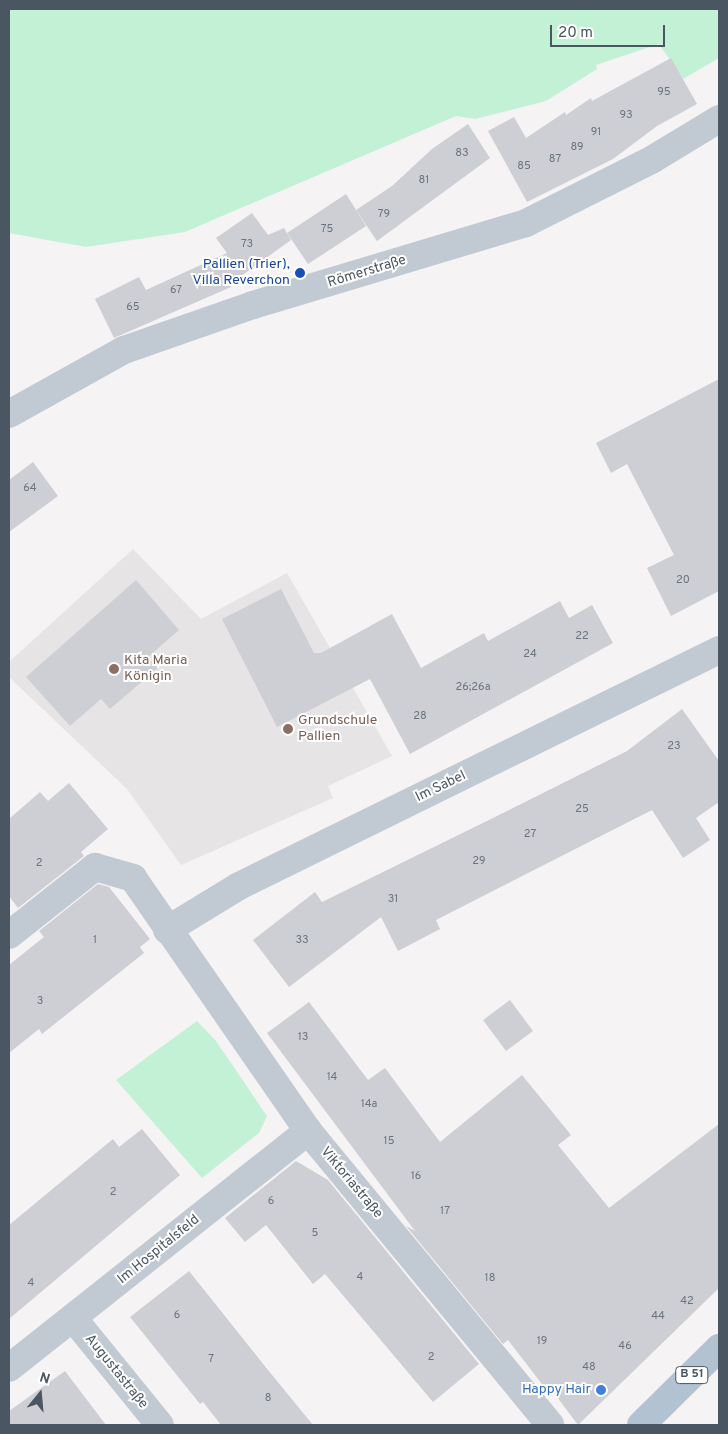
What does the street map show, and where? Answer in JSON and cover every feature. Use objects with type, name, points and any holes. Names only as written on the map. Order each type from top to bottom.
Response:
[{"type":"main road","name":"B 51","points":[[641,1425],[719,1348]]},
{"type":"street","name":"Römerstraße","points":[[9,414],[124,350],[254,305],[526,223],[653,159],[719,119]]},
{"type":"street","name":"Im Sabel","points":[[166,930],[239,886],[719,650]]},
{"type":"street","name":"Viktoriastraße","points":[[9,935],[95,867],[133,878],[166,930],[308,1132],[550,1425]]},
{"type":"street","name":"Im Hospitalsfeld","points":[[9,1368],[308,1132]]},
{"type":"street","name":"Augustastraße","points":[[73,1318],[160,1425]]},
{"type":"shaded area","points":[[133,549],[201,619],[287,573],[392,756],[328,786],[333,798],[181,865],[127,789],[9,677],[9,662]]},
{"type":"green space","points":[[9,9],[719,9],[719,58],[683,79],[659,44],[596,65],[597,69],[546,101],[475,119],[456,116],[185,232],[86,247],[9,233]]},
{"type":"green space","points":[[197,1021],[216,1041],[267,1116],[259,1133],[202,1178],[116,1080]]},
{"type":"building","points":[[671,58],[697,104],[657,126],[613,159],[527,202],[488,131],[514,117],[526,138],[565,112],[566,115],[591,98],[592,101]]},
{"type":"building","points":[[468,124],[490,158],[377,241],[356,210],[392,186],[432,149]]},
{"type":"building","points":[[346,194],[366,226],[308,264],[287,233]]},
{"type":"building","points":[[252,213],[268,235],[284,228],[291,240],[230,284],[231,287],[114,338],[95,299],[139,277],[146,290],[227,253],[216,238]]},
{"type":"building","points":[[719,379],[719,591],[671,616],[647,568],[674,555],[627,464],[611,473],[596,443]]},
{"type":"building","points":[[33,462],[58,496],[9,532],[9,480]]},
{"type":"building","points":[[136,580],[179,630],[148,657],[158,668],[110,709],[101,699],[70,726],[26,677]]},
{"type":"building","points":[[281,589],[314,653],[321,653],[392,614],[421,668],[484,633],[488,641],[560,601],[569,618],[592,605],[613,643],[410,754],[370,679],[277,727],[222,619]]},
{"type":"building","points":[[682,709],[719,761],[719,802],[696,818],[710,840],[683,858],[652,810],[436,920],[440,929],[398,951],[381,917],[289,987],[253,940],[315,892],[322,902],[493,818],[627,751]]},
{"type":"building","points":[[69,783],[108,829],[81,852],[84,856],[18,908],[9,896],[9,819],[40,792],[48,801]]},
{"type":"building","points":[[98,884],[109,887],[150,939],[140,947],[144,953],[42,1034],[39,1029],[9,1053],[9,965],[44,937],[39,931]]},
{"type":"building","points":[[510,1000],[533,1031],[506,1051],[483,1020]]},
{"type":"building","points":[[309,1002],[368,1080],[385,1068],[440,1142],[522,1075],[571,1135],[558,1145],[609,1208],[719,1124],[719,1288],[578,1425],[548,1385],[545,1388],[508,1340],[503,1344],[406,1226],[415,1231],[267,1033]]},
{"type":"building","points":[[142,1129],[180,1175],[9,1319],[9,1225],[113,1139],[119,1147]]},
{"type":"building","points":[[296,1161],[328,1180],[479,1364],[433,1402],[325,1274],[313,1284],[266,1225],[245,1242],[225,1218]]},
{"type":"building","points":[[189,1271],[313,1425],[221,1425],[203,1402],[200,1404],[130,1317]]},
{"type":"building","points":[[65,1371],[106,1425],[9,1425],[9,1411]]},
{"type":"place","name":"Pallien (Trier), Villa Reverchon","points":[[300,273]]},
{"type":"place","name":"Kita Maria Königin","points":[[114,669]]},
{"type":"place","name":"Grundschule Pallien","points":[[288,729]]},
{"type":"place","name":"Happy Hair","points":[[601,1390]]}]
